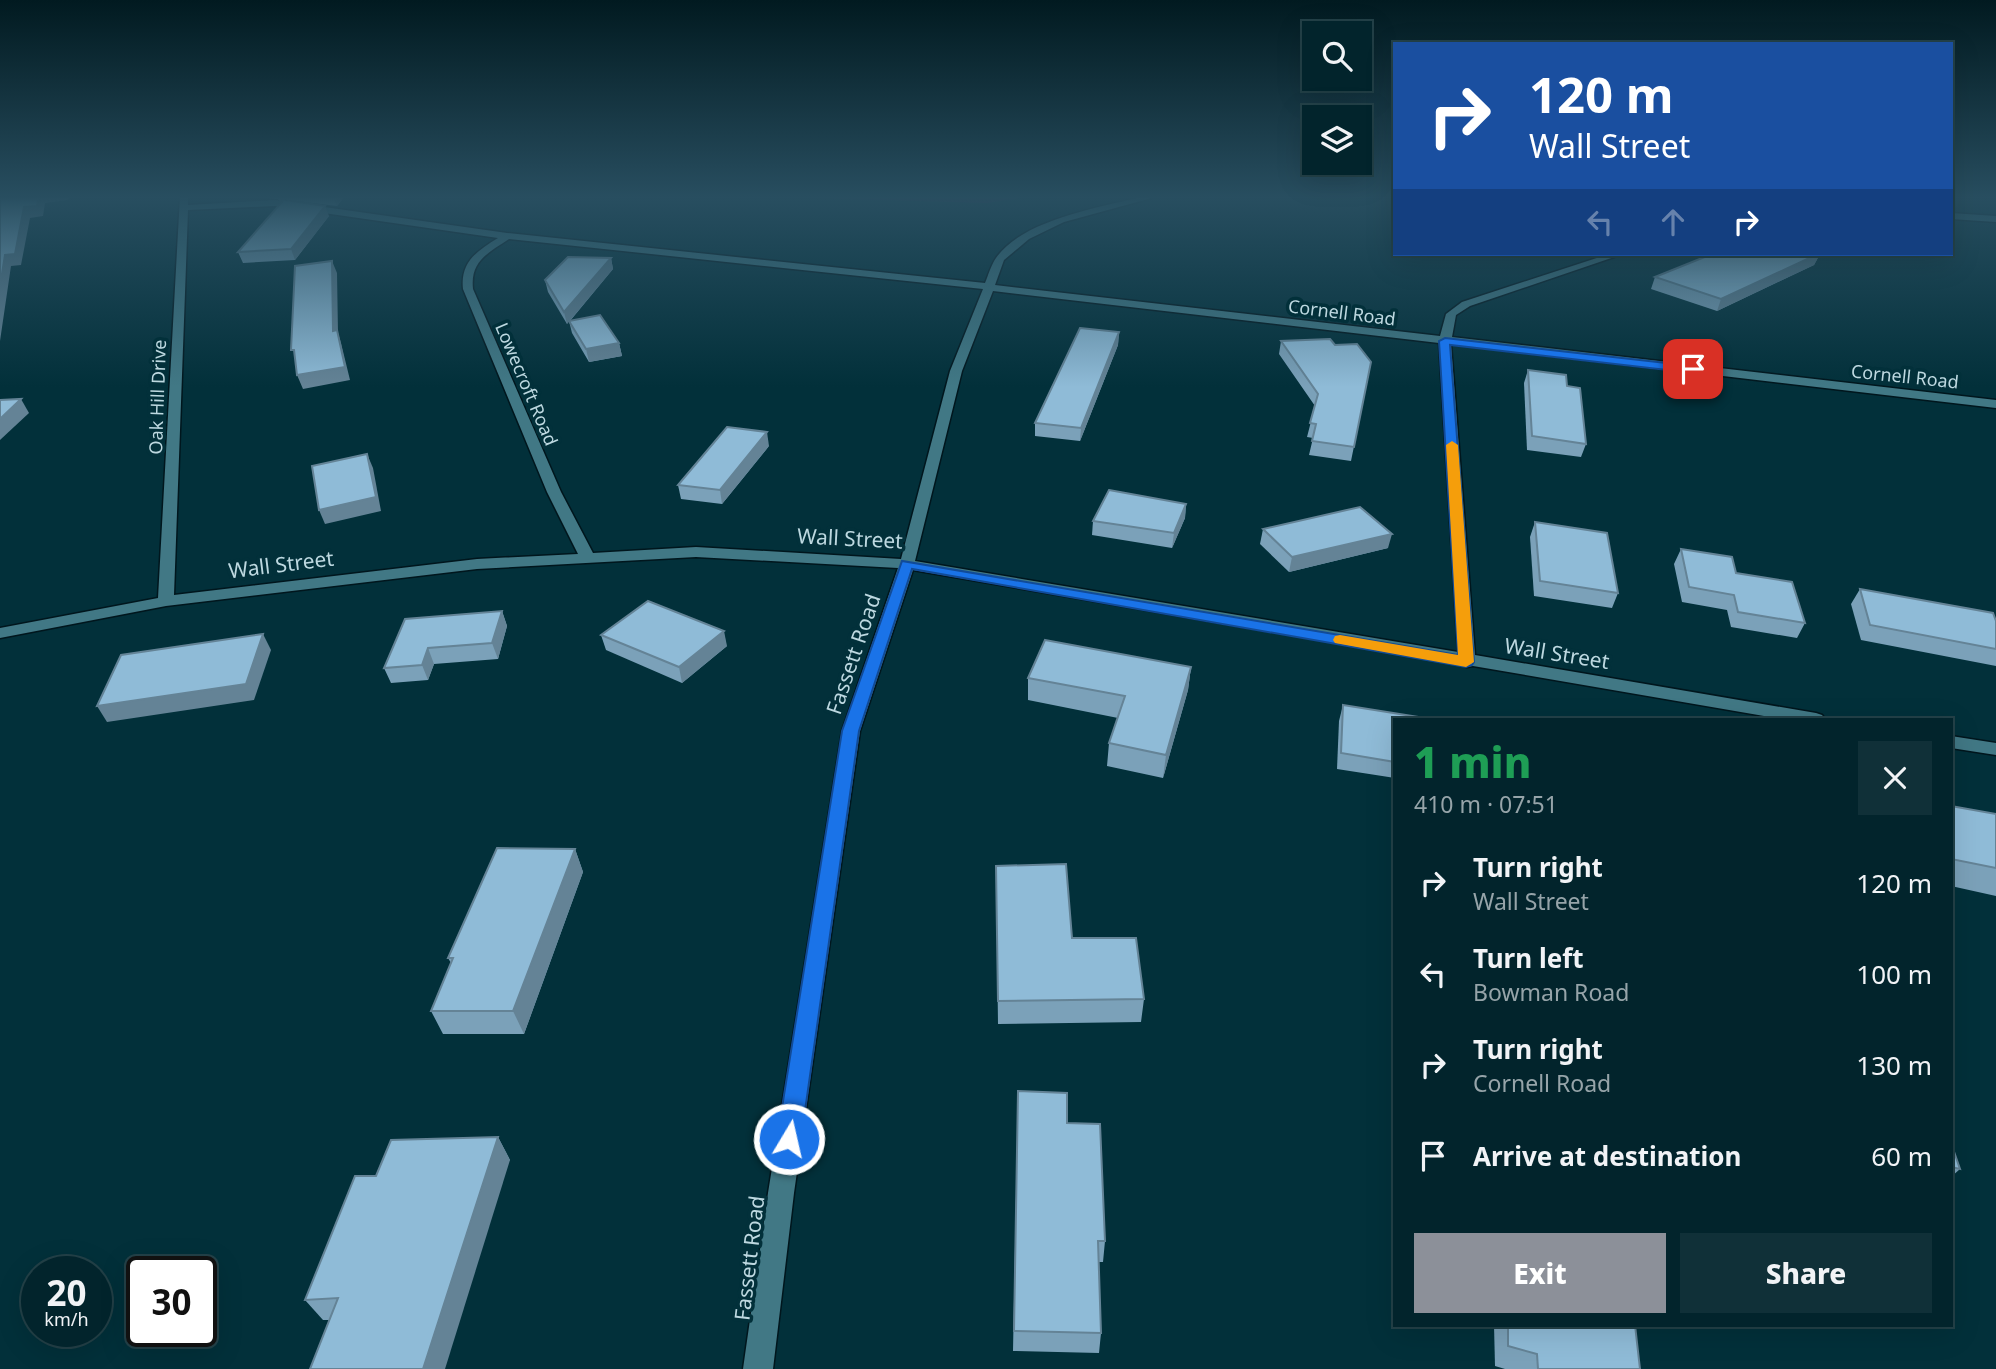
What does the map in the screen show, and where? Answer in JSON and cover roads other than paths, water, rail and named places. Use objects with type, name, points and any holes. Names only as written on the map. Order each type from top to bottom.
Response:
[{"type":"street","name":"Oak Hill Drive","points":[[166,601],[181,260]]},
{"type":"street","name":"Lowecroft Road","points":[[473,260],[465,276],[468,289],[554,492],[588,558]]},
{"type":"street","name":"Cornell Road","points":[[733,260],[989,287],[1996,404]]},
{"type":"street","name":"Fassett Road","points":[[758,1369],[783,1179],[850,731],[907,564],[956,371],[1000,260]]},
{"type":"street","points":[[1466,662],[1445,341],[1451,314],[1466,304],[1600,260]]},
{"type":"street","name":"Wall Street","points":[[0,633],[166,601],[477,564],[696,552],[907,564],[1466,662],[1810,718]]},
{"type":"street","points":[[1953,742],[1996,749]]}]
